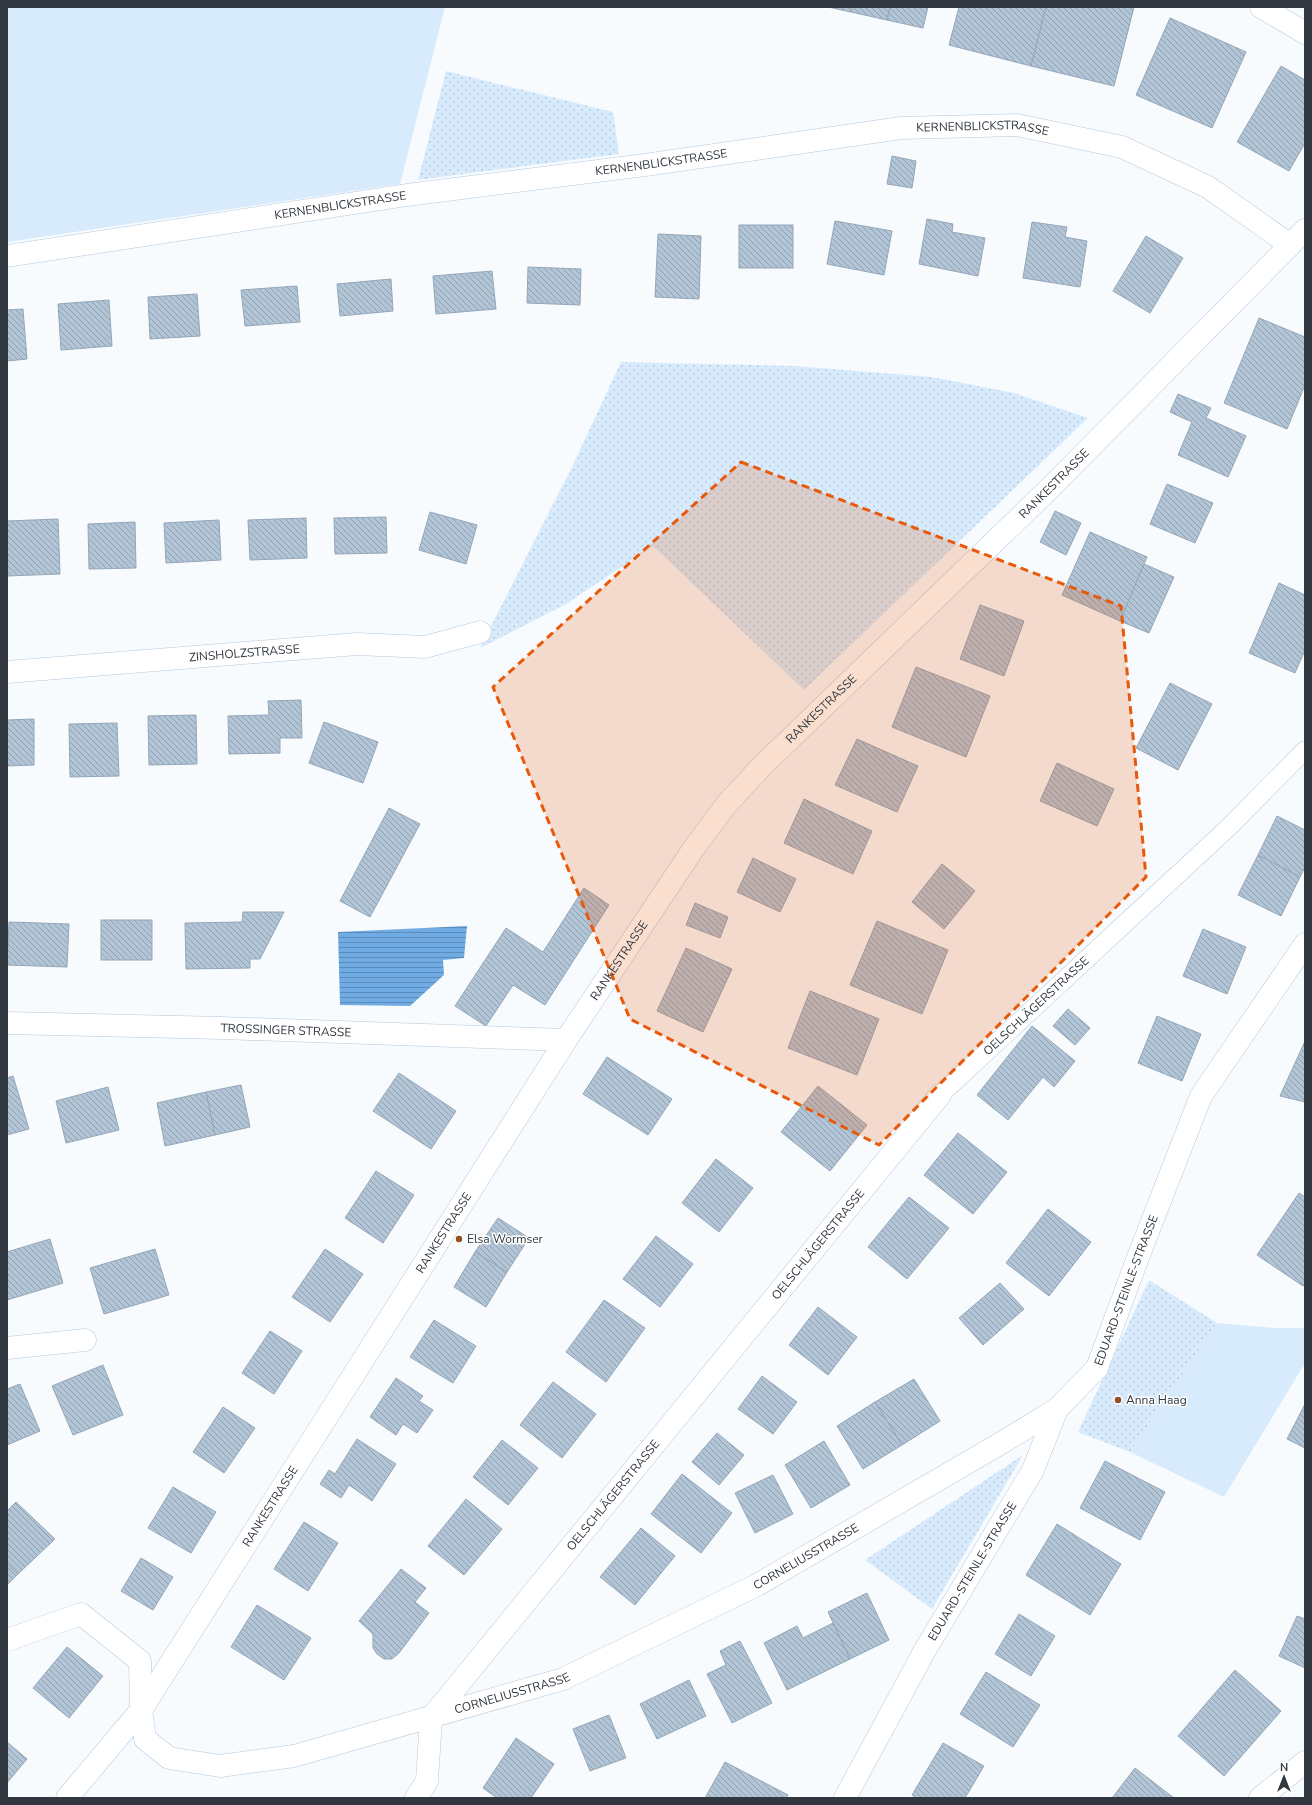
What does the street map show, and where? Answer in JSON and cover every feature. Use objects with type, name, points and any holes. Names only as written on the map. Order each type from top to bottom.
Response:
[{"type":"street","points":[[1261,7],[1305,33]]},
{"type":"street","name":"KERNENBLICKSTRASSE","points":[[7,256],[407,195],[645,165],[901,128],[1017,125],[1122,147],[1208,187],[1298,238]]},
{"type":"street","name":"RANKESTRASSE","points":[[67,1798],[141,1710],[566,1040],[694,848],[726,805],[762,766],[1074,465],[1298,238]]},
{"type":"street","name":"ZINSHOLZSTRASSE","points":[[7,672],[357,644],[425,647],[480,632]]},
{"type":"street","name":"EDUARD-STEINLE-STRASSE","points":[[845,1798],[925,1650],[1034,1470],[1057,1409],[1097,1368],[1137,1260],[1201,1096],[1305,944]]},
{"type":"street","name":"TROSSINGER STRASSE","points":[[7,1023],[222,1028],[566,1040]]},
{"type":"street","name":"OELSCHLÄGERSTRASSE","points":[[431,1718],[940,1095]]},
{"type":"street","points":[[7,1348],[85,1340]]},
{"type":"street","name":"CORNELIUSSTRASSE","points":[[7,1640],[81,1614],[140,1661],[141,1710],[145,1739],[170,1758],[220,1766],[294,1756],[563,1679],[757,1585],[1057,1409]]},
{"type":"street","points":[[416,1798],[427,1781],[431,1718]]},
{"type":"street","points":[[1260,1798],[1305,1762]]},
{"type":"lane","name":"OELSCHLÄGERSTRASSE","points":[[940,1095],[1229,827],[1305,750]]},
{"type":"highlighted area","points":[[741,462],[1121,606],[1146,877],[879,1145],[630,1019],[493,687]]},
{"type":"shaded area","points":[[7,7],[445,7],[400,184],[7,242]]},
{"type":"shaded area","points":[[446,71],[613,112],[619,154],[418,180]]},
{"type":"shaded area","points":[[621,362],[794,366],[932,377],[1014,393],[1088,418],[804,690],[653,546],[566,604],[480,648],[573,465]]},
{"type":"shaded area","points":[[1149,1280],[1217,1323],[1130,1452],[1078,1432]]},
{"type":"shaded area","points":[[1217,1323],[1274,1328],[1305,1328],[1305,1363],[1224,1497],[1130,1452]]},
{"type":"shaded area","points":[[1023,1455],[932,1609],[865,1560]]},
{"type":"water","points":[[467,926],[464,958],[443,960],[444,975],[410,1006],[340,1005],[338,932]]},
{"type":"building","points":[[828,7],[852,7],[851,12]]},
{"type":"building","points":[[852,7],[890,7],[887,20],[851,12]]},
{"type":"building","points":[[890,7],[928,7],[923,28],[887,20]]},
{"type":"building","points":[[959,7],[1046,7],[1031,66],[949,45]]},
{"type":"building","points":[[1046,7],[1134,7],[1114,86],[1031,66]]},
{"type":"building","points":[[1170,18],[1246,52],[1212,128],[1136,95]]},
{"type":"building","points":[[1281,66],[1305,80],[1305,143],[1289,171],[1237,142]]},
{"type":"building","points":[[892,156],[916,161],[912,188],[887,184]]},
{"type":"building","points":[[927,219],[953,224],[952,232],[985,238],[978,276],[919,264]]},
{"type":"building","points":[[835,221],[892,231],[884,275],[827,264]]},
{"type":"building","points":[[1032,222],[1067,227],[1065,237],[1087,241],[1080,287],[1023,278]]},
{"type":"building","points":[[739,225],[793,225],[793,268],[739,268]]},
{"type":"building","points":[[658,234],[701,236],[699,299],[655,297]]},
{"type":"building","points":[[1146,236],[1183,258],[1150,313],[1113,291]]},
{"type":"building","points":[[528,267],[581,269],[580,305],[527,303]]},
{"type":"building","points":[[492,271],[496,309],[436,314],[433,276]]},
{"type":"building","points":[[391,279],[393,311],[340,316],[337,284]]},
{"type":"building","points":[[297,286],[300,322],[245,326],[241,290]]},
{"type":"building","points":[[197,294],[200,336],[150,339],[148,297]]},
{"type":"building","points":[[109,300],[112,346],[61,350],[58,304]]},
{"type":"building","points":[[23,309],[27,359],[7,361],[7,310]]},
{"type":"building","points":[[1259,318],[1305,337],[1305,385],[1287,429],[1224,403]]},
{"type":"building","points":[[1178,394],[1211,408],[1206,418],[1246,436],[1228,477],[1178,455],[1192,422],[1170,412]]},
{"type":"building","points":[[1167,484],[1213,503],[1195,543],[1150,524]]},
{"type":"building","points":[[1055,511],[1081,523],[1066,555],[1040,542]]},
{"type":"building","points":[[430,512],[477,525],[466,564],[419,550]]},
{"type":"building","points":[[386,517],[387,553],[335,554],[334,518]]},
{"type":"building","points":[[306,518],[307,558],[250,560],[248,520]]},
{"type":"building","points":[[58,519],[60,574],[7,576],[7,521]]},
{"type":"building","points":[[219,520],[221,560],[166,563],[164,523]]},
{"type":"building","points":[[135,522],[136,568],[89,569],[88,524]]},
{"type":"building","points":[[1090,532],[1147,557],[1120,621],[1062,595]]},
{"type":"building","points":[[1144,564],[1174,577],[1149,633],[1120,621]]},
{"type":"building","points":[[1279,583],[1305,595],[1305,650],[1295,673],[1249,653]]},
{"type":"building","points":[[980,605],[1024,621],[1004,676],[960,659]]},
{"type":"building","points":[[916,667],[990,696],[966,757],[892,727]]},
{"type":"building","points":[[1170,683],[1212,704],[1178,770],[1136,748]]},
{"type":"building","points":[[301,700],[302,738],[280,738],[280,753],[229,754],[228,716],[269,715],[268,701]]},
{"type":"building","points":[[196,715],[197,764],[149,765],[148,716]]},
{"type":"building","points":[[34,719],[34,765],[7,766],[7,720]]},
{"type":"building","points":[[324,722],[378,742],[363,783],[309,763]]},
{"type":"building","points":[[117,723],[119,776],[70,777],[69,724]]},
{"type":"building","points":[[857,739],[918,766],[897,812],[835,785]]},
{"type":"building","points":[[1057,763],[1114,789],[1097,826],[1040,801]]},
{"type":"building","points":[[804,799],[872,831],[853,874],[784,843]]},
{"type":"building","points":[[389,808],[420,824],[370,917],[340,901]]},
{"type":"building","points":[[1277,816],[1305,830],[1305,867],[1300,877],[1258,855]]},
{"type":"building","points":[[1258,855],[1300,877],[1281,916],[1238,895]]},
{"type":"building","points":[[753,858],[796,879],[780,912],[737,892]]},
{"type":"building","points":[[942,864],[975,891],[944,929],[912,902]]},
{"type":"building","points":[[584,888],[609,905],[545,1005],[513,985],[486,1026],[455,1006],[506,928],[543,952]]},
{"type":"building","points":[[695,903],[728,917],[720,938],[686,925]]},
{"type":"building","points":[[243,912],[284,912],[260,959],[250,959],[250,968],[186,969],[185,923],[242,922]]},
{"type":"building","points":[[101,920],[152,920],[152,960],[101,960]]},
{"type":"building","points":[[877,921],[948,950],[922,1014],[850,985]]},
{"type":"building","points":[[9,922],[69,924],[67,967],[7,965]]},
{"type":"building","points":[[1203,929],[1246,947],[1227,994],[1183,976]]},
{"type":"building","points":[[686,948],[732,969],[703,1032],[657,1011]]},
{"type":"building","points":[[810,991],[879,1019],[857,1075],[788,1048]]},
{"type":"building","points":[[1068,1009],[1090,1028],[1075,1045],[1053,1026]]},
{"type":"building","points":[[1157,1016],[1201,1034],[1182,1081],[1138,1063]]},
{"type":"building","points":[[1032,1026],[1075,1061],[1054,1087],[1043,1077],[1008,1120],[977,1095]]},
{"type":"building","points":[[1305,1041],[1305,1102],[1280,1096]]},
{"type":"building","points":[[607,1057],[672,1099],[648,1135],[583,1094]]},
{"type":"building","points":[[399,1073],[456,1111],[431,1149],[373,1111]]},
{"type":"building","points":[[13,1076],[29,1129],[7,1135],[7,1078]]},
{"type":"building","points":[[241,1085],[250,1127],[215,1135],[206,1092]]},
{"type":"building","points":[[818,1086],[867,1125],[830,1171],[781,1132]]},
{"type":"building","points":[[108,1087],[119,1130],[66,1143],[56,1101]]},
{"type":"building","points":[[206,1092],[215,1135],[165,1146],[157,1103]]},
{"type":"building","points":[[958,1133],[1007,1172],[973,1214],[924,1175]]},
{"type":"building","points":[[716,1159],[753,1188],[719,1232],[682,1203]]},
{"type":"building","points":[[376,1171],[414,1195],[383,1243],[345,1218]]},
{"type":"building","points":[[1299,1193],[1305,1197],[1305,1283],[1303,1286],[1257,1255]]},
{"type":"building","points":[[909,1197],[949,1228],[907,1279],[868,1247]]},
{"type":"building","points":[[1048,1209],[1091,1242],[1049,1296],[1006,1263]]},
{"type":"building","points":[[498,1218],[529,1238],[507,1272],[475,1252]]},
{"type":"building","points":[[656,1236],[693,1264],[660,1307],[623,1279]]},
{"type":"building","points":[[50,1239],[63,1283],[7,1300],[7,1252]]},
{"type":"building","points":[[155,1249],[169,1295],[104,1314],[90,1268]]},
{"type":"building","points":[[325,1249],[363,1274],[330,1322],[292,1297]]},
{"type":"building","points":[[475,1252],[507,1272],[486,1307],[454,1287]]},
{"type":"building","points":[[1000,1283],[1024,1309],[983,1345],[959,1318]]},
{"type":"building","points":[[604,1300],[645,1328],[606,1382],[566,1352]]},
{"type":"building","points":[[818,1307],[857,1337],[828,1375],[789,1345]]},
{"type":"building","points":[[434,1320],[476,1346],[453,1383],[410,1357]]},
{"type":"building","points":[[270,1331],[302,1351],[274,1394],[242,1373]]},
{"type":"building","points":[[103,1365],[123,1415],[73,1435],[52,1386]]},
{"type":"building","points":[[762,1376],[797,1402],[773,1434],[738,1409]]},
{"type":"building","points":[[396,1378],[423,1396],[419,1401],[433,1410],[417,1433],[403,1424],[396,1435],[370,1417]]},
{"type":"building","points":[[914,1379],[940,1421],[902,1445],[875,1402]]},
{"type":"building","points":[[553,1382],[596,1414],[562,1458],[520,1425]]},
{"type":"building","points":[[20,1384],[40,1431],[7,1445],[7,1389]]},
{"type":"building","points":[[875,1402],[902,1445],[863,1469],[837,1426]]},
{"type":"building","points":[[1305,1404],[1305,1448],[1287,1439]]},
{"type":"building","points":[[223,1407],[255,1428],[224,1473],[193,1452]]},
{"type":"building","points":[[717,1433],[744,1455],[719,1485],[692,1462]]},
{"type":"building","points":[[357,1439],[396,1464],[372,1501],[349,1485],[341,1498],[320,1484],[329,1470],[335,1474]]},
{"type":"building","points":[[502,1440],[538,1468],[508,1505],[473,1477]]},
{"type":"building","points":[[824,1441],[850,1485],[811,1508],[785,1465]]},
{"type":"building","points":[[1105,1461],[1165,1492],[1140,1540],[1080,1508]]},
{"type":"building","points":[[682,1474],[732,1513],[701,1553],[651,1514]]},
{"type":"building","points":[[773,1475],[793,1514],[755,1533],[735,1493]]},
{"type":"building","points":[[173,1487],[216,1512],[191,1553],[148,1528]]},
{"type":"building","points":[[466,1499],[502,1529],[464,1575],[428,1546]]},
{"type":"building","points":[[16,1502],[55,1539],[18,1574],[7,1564],[7,1511]]},
{"type":"building","points":[[304,1522],[338,1543],[308,1591],[274,1569]]},
{"type":"building","points":[[1057,1524],[1121,1564],[1090,1615],[1026,1575]]},
{"type":"building","points":[[641,1528],[675,1556],[635,1605],[600,1577]]},
{"type":"building","points":[[141,1558],[173,1577],[153,1610],[121,1591]]},
{"type":"building","points":[[7,1564],[18,1574],[7,1585]]},
{"type":"building","points":[[401,1569],[426,1588],[415,1602],[429,1613],[399,1653],[392,1659],[384,1659],[377,1654],[373,1648],[373,1634],[359,1621]]},
{"type":"building","points":[[867,1593],[889,1640],[850,1659],[828,1612]]},
{"type":"building","points":[[257,1605],[311,1638],[284,1680],[231,1647]]},
{"type":"building","points":[[1019,1614],[1055,1636],[1031,1676],[995,1654]]},
{"type":"building","points":[[1297,1616],[1305,1619],[1305,1668],[1279,1656]]},
{"type":"building","points":[[833,1623],[850,1659],[787,1690],[764,1643],[797,1626],[803,1638]]},
{"type":"building","points":[[740,1641],[772,1703],[732,1723],[707,1674],[726,1665],[720,1651]]},
{"type":"building","points":[[67,1647],[103,1676],[69,1718],[33,1688]]},
{"type":"building","points":[[1235,1670],[1281,1711],[1224,1776],[1178,1736]]},
{"type":"building","points":[[986,1672],[1040,1705],[1013,1747],[960,1714]]},
{"type":"building","points":[[689,1680],[706,1716],[657,1739],[640,1704]]},
{"type":"building","points":[[609,1715],[626,1758],[590,1771],[573,1729]]},
{"type":"building","points":[[516,1738],[554,1764],[531,1798],[497,1798],[483,1788]]},
{"type":"building","points":[[7,1742],[27,1759],[7,1783]]},
{"type":"building","points":[[943,1743],[984,1766],[965,1798],[917,1798],[912,1795]]},
{"type":"building","points":[[725,1762],[788,1795],[786,1798],[705,1798]]},
{"type":"building","points":[[1135,1768],[1174,1798],[1112,1798]]},
{"type":"place","name":"Elsa Wormser","points":[[459,1239]]},
{"type":"place","name":"Anna Haag","points":[[1118,1400]]}]
